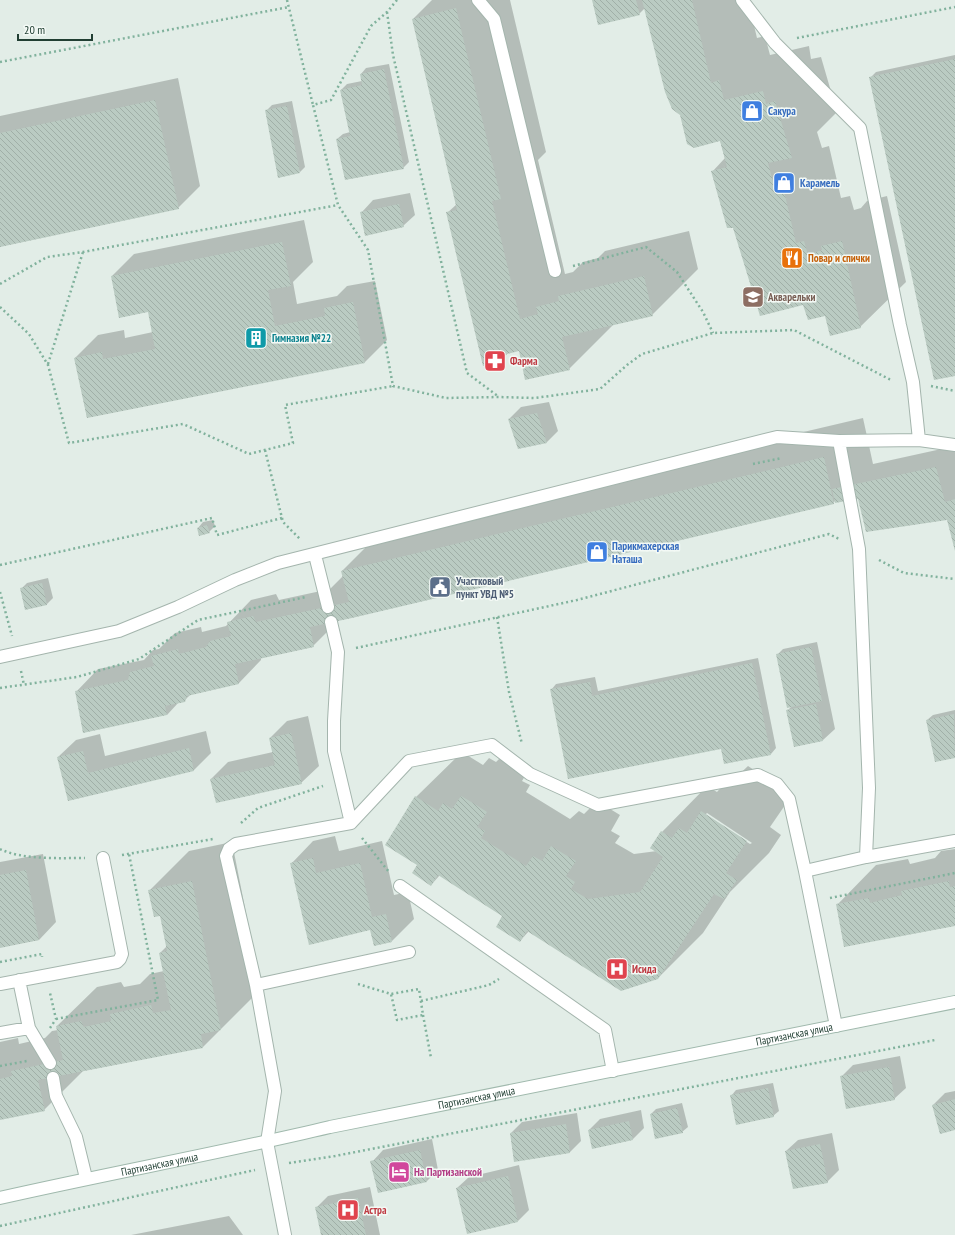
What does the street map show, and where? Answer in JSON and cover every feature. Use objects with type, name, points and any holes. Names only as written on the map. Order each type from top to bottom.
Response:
[{"type":"main road","points":[[478,0],[494,19],[555,271]]},
{"type":"main road","points":[[742,0],[775,43],[860,128],[913,382],[919,440]]},
{"type":"main road","points":[[0,657],[119,631],[178,607],[235,580],[278,563],[315,555],[777,437],[839,441],[919,440],[955,445]]},
{"type":"main road","points":[[839,441],[859,549],[869,788],[866,857]]},
{"type":"main road","points":[[315,555],[328,607]]},
{"type":"main road","points":[[331,622],[338,652],[334,721],[334,751],[351,823]]},
{"type":"main road","points":[[285,1235],[268,1142],[275,1091],[256,985],[226,856],[229,849],[236,844],[351,823],[409,761],[492,745],[530,774],[598,805],[758,776],[776,784],[789,799],[836,1026]]},
{"type":"main road","points":[[805,871],[866,857],[955,841]]},
{"type":"main road","points":[[0,984],[117,962],[120,959],[122,954],[103,858]]},
{"type":"main road","points":[[400,886],[605,1030],[613,1071]]},
{"type":"main road","points":[[256,985],[409,952]]},
{"type":"main road","points":[[20,980],[29,1028],[50,1063]]},
{"type":"main road","name":"Партизанская улица","points":[[0,1198],[86,1178],[268,1142],[330,1127],[955,1002]]},
{"type":"main road","points":[[0,1033],[29,1028]]},
{"type":"main road","points":[[53,1078],[56,1096],[76,1137],[86,1178]]},
{"type":"path","points":[[287,0],[338,205],[368,250],[393,386]]},
{"type":"path","points":[[313,106],[331,100],[371,26],[387,12],[397,0]]},
{"type":"path","points":[[0,62],[289,7]]},
{"type":"path","points":[[775,43],[955,7]]},
{"type":"path","points":[[387,12],[394,55],[467,373],[499,397]]},
{"type":"path","points":[[0,284],[47,257],[83,252],[338,205]]},
{"type":"path","points":[[555,271],[646,247],[677,272],[703,312],[713,333]]},
{"type":"path","points":[[48,365],[83,252]]},
{"type":"path","points":[[0,307],[29,334],[48,365],[69,443],[183,424],[249,454],[293,443],[285,405],[393,386],[446,398],[535,398],[600,389],[642,354],[713,333],[794,330],[889,380],[913,382],[955,391]]},
{"type":"path","points":[[265,450],[284,522]]},
{"type":"path","points":[[747,466],[786,457]]},
{"type":"path","points":[[0,565],[212,518],[217,535],[282,518]]},
{"type":"path","points":[[338,652],[577,600],[829,534],[904,573],[955,579]]},
{"type":"path","points":[[0,688],[76,677],[139,659],[198,620],[314,595],[322,585]]},
{"type":"path","points":[[497,617],[509,692],[522,745]]},
{"type":"path","points":[[236,827],[258,808],[340,781]]},
{"type":"path","points":[[351,823],[400,886]]},
{"type":"path","points":[[0,849],[9,853],[50,858],[103,858],[218,838]]},
{"type":"path","points":[[827,899],[955,873]]},
{"type":"path","points":[[345,966],[348,981],[392,994],[419,989],[431,1058]]},
{"type":"path","points":[[421,1001],[489,985]]},
{"type":"path","points":[[392,994],[396,1020],[423,1015]]},
{"type":"path","points":[[0,1226],[272,1166],[335,1156],[935,1040]]},
{"type":"building","points":[[592,0],[636,0],[640,15],[598,25]]},
{"type":"building","points":[[642,0],[692,0],[711,83],[719,80],[724,100],[763,91],[766,104],[775,101],[792,158],[768,163],[776,193],[784,191],[796,243],[804,241],[808,255],[822,250],[821,246],[842,241],[861,328],[830,336],[825,316],[808,320],[803,305],[760,316],[733,228],[727,228],[711,171],[727,167],[720,141],[694,148],[687,144],[680,115],[672,109],[665,92]]},
{"type":"building","points":[[456,8],[501,199],[492,201],[520,319],[538,314],[536,307],[559,301],[558,296],[644,276],[653,316],[562,337],[570,370],[525,380],[519,351],[499,356],[500,362],[483,366],[446,212],[457,210],[412,19]]},
{"type":"building","points":[[955,59],[955,376],[934,380],[869,77]]},
{"type":"building","points":[[384,69],[404,169],[345,180],[336,139],[350,136],[340,90],[362,85],[360,74]]},
{"type":"building","points":[[155,100],[179,209],[0,247],[0,133]]},
{"type":"building","points":[[287,106],[300,173],[278,178],[265,110]]},
{"type":"building","points":[[399,204],[404,227],[365,236],[360,212]]},
{"type":"building","name":"Гимназия №22","points":[[282,242],[291,286],[268,290],[275,326],[325,316],[324,308],[353,302],[365,363],[87,418],[74,358],[102,352],[103,359],[155,349],[148,312],[119,318],[111,276]]},
{"type":"building","points":[[537,413],[547,443],[518,449],[508,419]]},
{"type":"building","points":[[824,457],[834,504],[310,627],[314,647],[235,664],[239,684],[187,696],[185,702],[165,706],[167,715],[83,733],[75,691],[128,680],[130,672],[154,666],[151,656],[178,649],[179,654],[206,647],[210,641],[231,636],[227,622],[253,616],[256,622],[349,602],[341,571]]},
{"type":"building","points":[[936,467],[945,502],[955,499],[955,551],[947,520],[866,532],[858,499],[835,503],[832,489]]},
{"type":"building","points":[[207,525],[210,533],[199,536],[197,528]]},
{"type":"building","points":[[42,583],[47,605],[25,610],[20,588]]},
{"type":"building","points":[[811,647],[822,701],[787,708],[776,654]]},
{"type":"building","points":[[752,663],[771,755],[724,764],[721,749],[568,779],[550,689],[590,682],[592,696]]},
{"type":"building","points":[[816,704],[823,741],[794,747],[786,710]]},
{"type":"building","points":[[954,714],[955,758],[935,762],[926,720]]},
{"type":"building","points":[[291,733],[302,784],[216,803],[210,779],[275,765],[269,738]]},
{"type":"building","points":[[189,748],[194,771],[68,801],[57,757],[83,751],[88,773]]},
{"type":"building","points":[[415,796],[438,811],[443,803],[452,809],[461,796],[473,803],[487,812],[477,827],[485,831],[481,838],[526,866],[533,856],[542,861],[551,846],[576,861],[566,876],[575,882],[571,889],[588,899],[640,892],[663,857],[650,848],[661,831],[672,838],[679,828],[687,833],[701,811],[747,841],[726,873],[737,880],[724,899],[714,894],[658,979],[621,991],[527,931],[520,942],[496,927],[502,916],[438,875],[431,886],[412,873],[417,865],[385,845]]},
{"type":"building","points":[[313,858],[316,873],[360,863],[372,917],[386,914],[392,942],[374,946],[370,930],[309,945],[290,863]]},
{"type":"building","points":[[26,870],[39,940],[0,948],[0,875]]},
{"type":"building","points":[[192,881],[221,1030],[201,1034],[203,1048],[38,1080],[45,1111],[0,1120],[0,1079],[12,1076],[11,1071],[63,1060],[56,1026],[81,1021],[84,1027],[111,1021],[110,1014],[151,1005],[153,1013],[171,1010],[159,953],[167,951],[160,916],[154,917],[148,890]]},
{"type":"building","points":[[949,881],[950,887],[955,886],[955,926],[844,947],[836,904],[869,898],[870,903],[902,895],[901,891]]},
{"type":"building","points":[[889,1067],[895,1100],[846,1109],[840,1076]]},
{"type":"building","points":[[768,1088],[774,1117],[736,1125],[730,1095]]},
{"type":"building","points":[[955,1099],[955,1130],[940,1134],[932,1105]]},
{"type":"building","points":[[677,1108],[683,1133],[655,1139],[650,1114]]},
{"type":"building","points":[[629,1121],[633,1140],[592,1149],[588,1130]]},
{"type":"building","points":[[566,1124],[570,1153],[514,1162],[510,1133]]},
{"type":"building","points":[[820,1144],[828,1183],[793,1189],[785,1151]]},
{"type":"building","name":"На Партизанской","points":[[420,1150],[427,1182],[378,1193],[370,1161]]},
{"type":"building","points":[[508,1176],[518,1222],[467,1234],[456,1188]]},
{"type":"building","points":[[358,1198],[366,1235],[321,1235],[315,1207]]},
{"type":"place","name":"Сакура","points":[[752,111]]},
{"type":"place","name":"Карамель","points":[[784,183]]},
{"type":"place","name":"Повар и спички","points":[[792,258]]},
{"type":"place","name":"Акварельки","points":[[753,297]]},
{"type":"place","name":"Гимназия №22","points":[[256,338]]},
{"type":"place","name":"Фарма","points":[[495,361]]},
{"type":"place","name":"Парикмахерская Наташа","points":[[597,552]]},
{"type":"place","name":"Участковый пункт УВД №5","points":[[440,587]]},
{"type":"place","name":"Исида","points":[[617,969]]},
{"type":"place","name":"На Партизанской","points":[[399,1172]]},
{"type":"place","name":"Астра","points":[[348,1210]]}]
